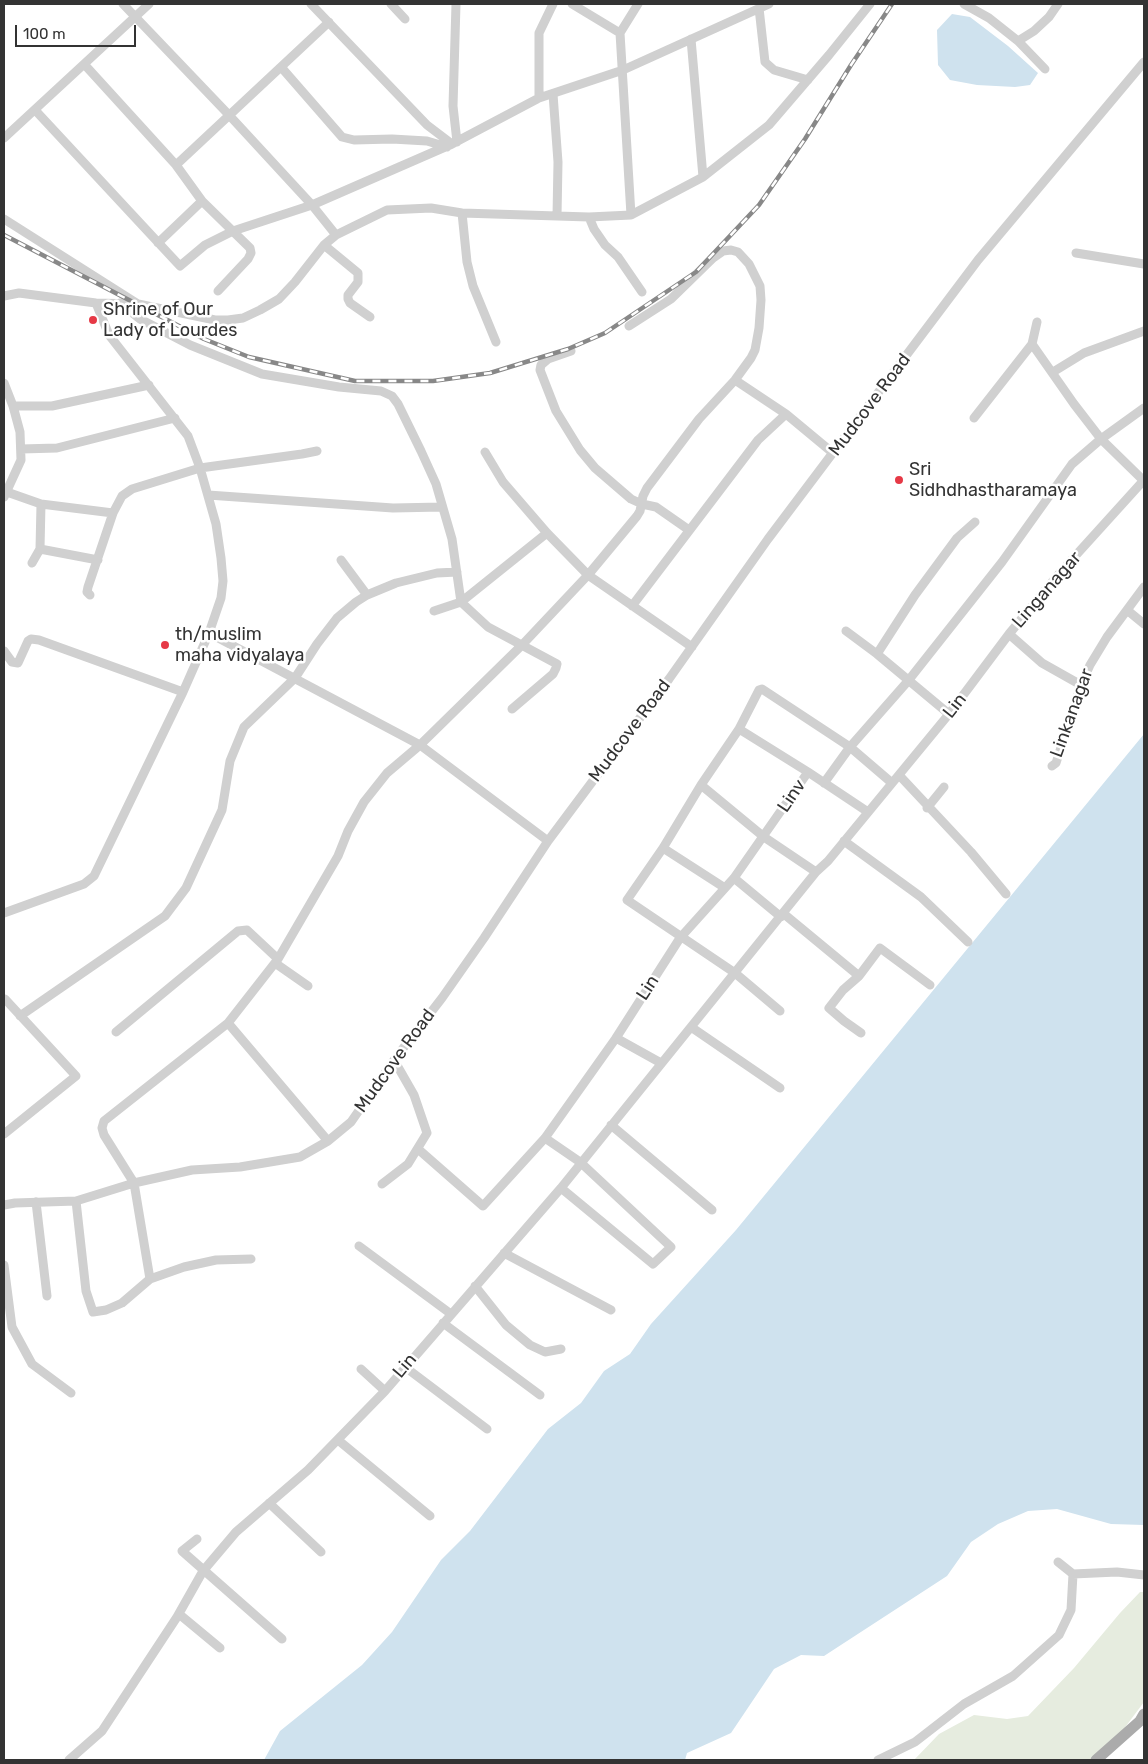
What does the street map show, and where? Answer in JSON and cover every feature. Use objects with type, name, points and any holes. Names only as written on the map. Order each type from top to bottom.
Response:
[{"type":"main road","points":[[1096,1760],[1140,1721],[1144,1714]]},
{"type":"street","points":[[123,4],[312,205],[336,235]]},
{"type":"street","points":[[4,138],[149,4]]},
{"type":"street","points":[[311,4],[427,126],[452,144]]},
{"type":"street","points":[[391,4],[405,19]]},
{"type":"street","points":[[452,144],[456,4]]},
{"type":"street","points":[[539,98],[538,33],[553,4]]},
{"type":"street","points":[[572,4],[620,33]]},
{"type":"street","points":[[631,216],[620,33],[638,4]]},
{"type":"street","points":[[34,110],[180,266],[206,245],[233,231],[312,205],[452,144],[539,98],[623,70],[769,4]]},
{"type":"street","points":[[4,296],[19,293],[96,303],[138,304],[215,320],[243,318],[279,299],[324,245],[336,235],[387,210],[431,208],[462,213],[589,217],[631,216],[703,178],[769,126],[870,4]]},
{"type":"street","points":[[964,4],[989,18],[1018,41],[1045,69]]},
{"type":"street","points":[[1018,41],[1034,31],[1049,17],[1058,4]]},
{"type":"street","points":[[759,8],[765,62],[774,70],[808,80]]},
{"type":"street","points":[[176,165],[329,22]]},
{"type":"street","points":[[691,39],[703,178]]},
{"type":"street","name":"Mudcove Road","points":[[4,1205],[76,1201],[134,1183],[192,1170],[240,1167],[300,1157],[328,1141],[351,1122],[394,1060],[442,998],[548,841],[692,647],[768,539],[978,260],[1144,62]]},
{"type":"street","points":[[84,64],[176,165],[202,201],[250,248],[251,253],[248,259],[218,291]]},
{"type":"street","points":[[281,67],[342,137],[354,140],[392,138],[452,144]]},
{"type":"street","points":[[553,94],[558,162],[557,216]]},
{"type":"street","points":[[158,243],[202,201]]},
{"type":"street","points":[[462,213],[467,262],[474,286],[496,342]]},
{"type":"street","points":[[589,217],[594,229],[605,245],[618,257],[642,292]]},
{"type":"street","points":[[4,220],[138,304]]},
{"type":"street","points":[[324,245],[358,273],[358,282],[348,295],[348,299],[350,303],[370,317]]},
{"type":"street","points":[[150,1279],[134,1183],[104,1135],[102,1128],[104,1121],[228,1023],[276,961],[338,856],[348,831],[364,802],[387,773],[420,745],[523,644],[588,575],[637,516],[642,504],[642,496],[647,488],[699,419],[735,380],[751,358],[755,350],[758,333],[761,300],[760,286],[749,264],[738,252],[732,250],[723,251],[713,258],[671,299],[629,326]]},
{"type":"street","points":[[1076,254],[1144,264]]},
{"type":"street","points":[[4,913],[84,884],[94,876],[183,692],[209,633],[221,598],[223,581],[216,524],[200,468],[188,436],[109,335],[96,303]]},
{"type":"street","points":[[120,303],[140,319],[190,345],[262,374],[330,386],[381,391],[392,396],[398,404],[436,484],[452,539],[461,602],[488,627],[523,644],[556,664],[556,668],[512,709]]},
{"type":"street","points":[[974,418],[1032,344],[1037,322]]},
{"type":"street","points":[[1052,372],[1084,354],[1144,331]]},
{"type":"street","points":[[1032,344],[1101,439],[1144,480]]},
{"type":"street","points":[[571,351],[548,360],[540,367],[541,375],[552,403],[568,432],[590,464],[621,491],[642,504],[656,507],[689,530]]},
{"type":"street","points":[[735,380],[786,414],[833,453]]},
{"type":"street","points":[[4,383],[20,432],[21,449],[21,460],[5,494],[42,504],[113,513]]},
{"type":"street","points":[[13,406],[52,406],[148,385]]},
{"type":"street","points":[[824,783],[850,747],[908,681],[1002,562],[1072,464],[1101,439],[1144,408]]},
{"type":"street","points":[[632,606],[758,440],[786,414]]},
{"type":"street","points":[[21,449],[57,448],[175,418]]},
{"type":"street","points":[[90,595],[87,592],[88,587],[113,513],[122,496],[132,489],[200,468],[317,451]]},
{"type":"street","points":[[485,452],[503,482],[547,533],[588,575],[692,647]]},
{"type":"street","name":"Linganagar","points":[[1081,685],[1042,663],[1009,634],[1144,480]]},
{"type":"street","points":[[208,495],[393,508],[442,507]]},
{"type":"street","points":[[32,563],[40,549],[42,504]]},
{"type":"street","points":[[876,654],[915,595],[957,538],[975,522]]},
{"type":"street","points":[[434,610],[461,602],[547,533]]},
{"type":"street","points":[[40,549],[98,560]]},
{"type":"street","points":[[341,560],[367,595]]},
{"type":"street","points":[[20,1016],[165,916],[186,888],[222,810],[230,761],[244,727],[295,678],[316,644],[337,618],[367,595],[396,583],[437,572],[457,572]]},
{"type":"street","name":"Linkanagar","points":[[1052,766],[1056,763],[1081,685],[1090,665],[1107,637],[1144,587]]},
{"type":"street","points":[[1126,610],[1144,624]]},
{"type":"street","points":[[846,631],[950,714]]},
{"type":"street","points":[[209,633],[420,745],[548,841]]},
{"type":"street","name":"Lin","points":[[69,1760],[102,1731],[179,1614],[204,1571],[236,1532],[308,1470],[385,1391],[561,1188],[580,1162],[816,872],[950,714],[1009,634]]},
{"type":"street","points":[[4,651],[12,662],[18,663],[28,641],[31,639],[39,640],[183,692]]},
{"type":"street","points":[[780,1011],[734,973],[680,938],[627,900],[663,848],[700,785],[739,729],[761,688],[895,779],[971,852],[1006,894]]},
{"type":"street","points":[[739,729],[808,772]]},
{"type":"street","name":"Linv","points":[[734,878],[808,772],[868,812]]},
{"type":"street","points":[[700,785],[764,837],[816,872]]},
{"type":"street","points":[[927,808],[944,787]]},
{"type":"street","points":[[844,841],[921,897],[968,942]]},
{"type":"street","points":[[663,848],[725,888]]},
{"type":"street","points":[[734,878],[859,976]]},
{"type":"street","name":"Lin","points":[[418,1149],[483,1206],[546,1138],[616,1038],[680,938],[734,878]]},
{"type":"street","points":[[116,1032],[238,931],[247,930],[276,961],[308,986]]},
{"type":"street","points":[[861,1033],[829,1008],[843,990],[859,976],[880,948],[930,985]]},
{"type":"street","points":[[4,1134],[76,1076],[5,999]]},
{"type":"street","points":[[228,1023],[328,1141]]},
{"type":"street","points":[[691,1027],[780,1088]]},
{"type":"street","points":[[616,1038],[661,1063]]},
{"type":"street","points":[[382,1184],[408,1164],[427,1133],[414,1095],[394,1060]]},
{"type":"street","points":[[611,1125],[712,1210]]},
{"type":"street","points":[[546,1138],[580,1162],[671,1246],[653,1264],[561,1188]]},
{"type":"street","points":[[76,1201],[86,1291],[93,1312],[106,1310],[122,1302],[150,1279],[184,1267],[216,1260],[251,1259]]},
{"type":"street","points":[[36,1202],[47,1296]]},
{"type":"street","points":[[359,1246],[451,1314]]},
{"type":"street","points":[[504,1252],[611,1310]]},
{"type":"street","points":[[4,1265],[12,1327],[32,1364],[71,1393]]},
{"type":"street","points":[[476,1286],[506,1325],[530,1345],[545,1352],[561,1349]]},
{"type":"street","points":[[443,1323],[540,1395]]},
{"type":"street","points":[[405,1367],[487,1429]]},
{"type":"street","points":[[361,1369],[385,1391]]},
{"type":"street","points":[[338,1440],[430,1516]]},
{"type":"street","points":[[269,1503],[321,1552]]},
{"type":"street","points":[[197,1539],[182,1551],[282,1639]]},
{"type":"street","points":[[1058,1562],[1073,1574],[1117,1572],[1144,1575]]},
{"type":"street","points":[[878,1760],[915,1742],[964,1704],[1013,1676],[1059,1635],[1071,1610],[1073,1574]]},
{"type":"street","points":[[179,1614],[220,1648]]},
{"type":"shaded area","points":[[1140,1592],[1144,1592],[1144,1702],[1108,1750],[1089,1760],[914,1760],[939,1734],[974,1715],[1007,1719],[1028,1716],[1074,1668]]},
{"type":"water","points":[[952,14],[970,17],[1008,46],[1038,73],[1030,85],[1015,87],[977,85],[950,80],[938,65],[937,30]]},
{"type":"water","points":[[1144,734],[1144,1525],[1111,1524],[1057,1509],[1028,1511],[998,1524],[971,1542],[947,1576],[824,1656],[801,1655],[774,1669],[731,1733],[687,1753],[685,1760],[264,1760],[280,1731],[362,1665],[392,1632],[441,1560],[470,1531],[548,1429],[581,1403],[604,1371],[630,1354],[651,1324],[736,1230]]},
{"type":"railway","points":[[4,235],[204,339],[249,357],[355,381],[433,381],[490,373],[568,349],[605,333],[696,272],[759,205],[805,139],[892,4]]},
{"type":"place","name":"Shrine of Our Lady of Lourdes","points":[[93,320]]},
{"type":"place","name":"Sri Sidhdhastharamaya","points":[[899,480]]},
{"type":"place","name":"th/muslim maha vidyalaya","points":[[165,645]]}]
